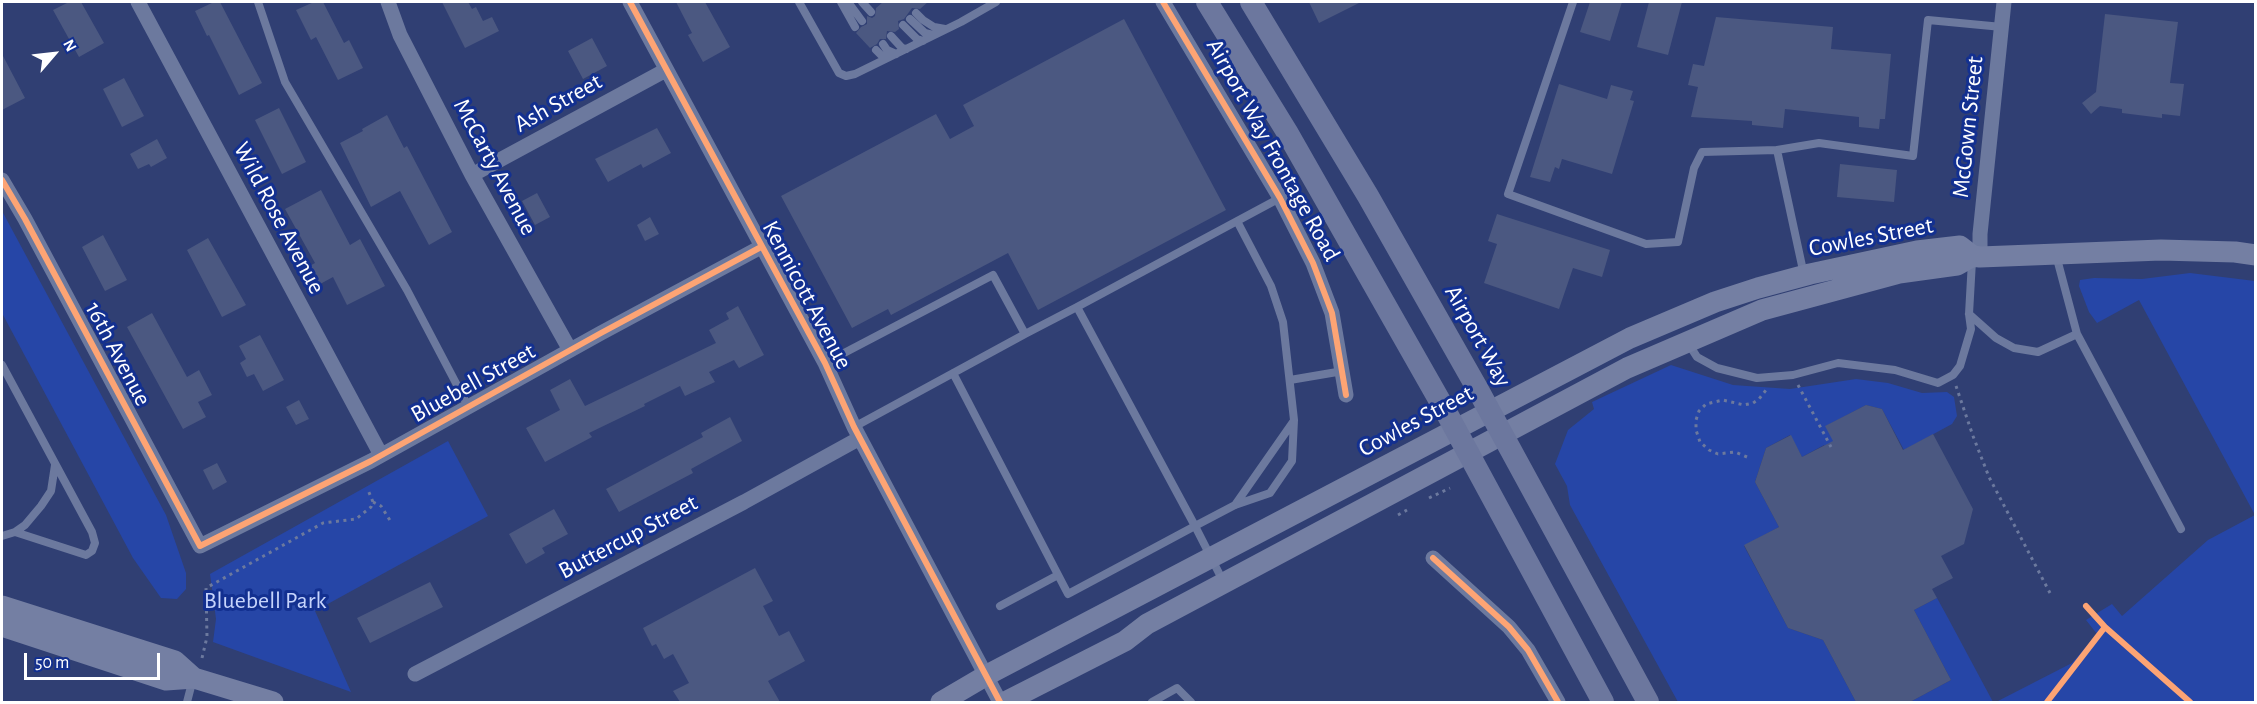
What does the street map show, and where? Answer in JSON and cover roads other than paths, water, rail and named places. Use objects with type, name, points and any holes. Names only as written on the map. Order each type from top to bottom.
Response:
[{"type":"main road","points":[[1208,2],[1287,132],[1455,429],[1603,702]]},
{"type":"main road","name":"Airport Way","points":[[1251,2],[1368,196],[1490,411],[1648,702]]},
{"type":"main road","name":"Cowles Street","points":[[941,702],[987,675],[1630,338],[1758,288],[1804,275],[1917,251],[2056,254],[2161,250],[2235,252],[2256,255]]},
{"type":"main road","name":"Cowles Street","points":[[1005,702],[1125,641],[1147,624],[1628,368],[1762,310],[1899,273],[1957,265],[1971,253]]},
{"type":"main road","points":[[2,606],[175,661],[194,678]]},
{"type":"main road","points":[[2,626],[166,680],[194,678],[273,702]]},
{"type":"street","name":"Wild Rose Avenue","points":[[138,2],[381,456]]},
{"type":"street","name":"McCarty Avenue","points":[[388,2],[400,35],[472,175],[570,350]]},
{"type":"street","name":"Kennicott Avenue","points":[[630,2],[825,363],[857,432],[1000,702]]},
{"type":"street","name":"Airport Way Frontage Road","points":[[1163,2],[1280,198],[1313,263],[1332,313],[1346,394]]},
{"type":"street","name":"McGown Street","points":[[1971,253],[1980,234],[2004,2]]},
{"type":"street","name":"Ash Street","points":[[472,175],[666,70]]},
{"type":"street","name":"16th Avenue","points":[[2,180],[200,546]]},
{"type":"street","name":"Bluebell Street","points":[[200,546],[381,456],[468,406],[761,247]]},
{"type":"street","name":"Buttercup Street","points":[[415,674],[744,502],[857,432]]},
{"type":"street","points":[[1433,558],[1509,627],[1528,650],[1558,702]]},
{"type":"lane","points":[[258,2],[285,82],[401,279],[468,406]]},
{"type":"lane","points":[[799,2],[839,73],[846,76],[855,74],[923,41],[996,2]]},
{"type":"lane","points":[[841,2],[855,27]]},
{"type":"lane","points":[[848,2],[862,21]]},
{"type":"lane","points":[[862,2],[871,12]]},
{"type":"lane","points":[[1574,2],[1508,194],[1646,244],[1677,242],[1694,168],[1702,152],[1777,150],[1819,143],[1913,156],[1928,20],[2002,27]]},
{"type":"lane","points":[[916,13],[934,27],[947,29]]},
{"type":"lane","points":[[923,41],[917,39],[906,22],[933,36]]},
{"type":"lane","points":[[891,36],[902,48],[906,49]]},
{"type":"lane","points":[[883,44],[887,50],[896,54]]},
{"type":"lane","points":[[876,50],[887,58]]},
{"type":"lane","points":[[1777,150],[1804,275],[1811,296]]},
{"type":"lane","points":[[857,432],[953,373],[1280,198]]},
{"type":"lane","points":[[953,373],[1068,594],[1235,505],[1270,493],[1292,461],[1294,420],[1283,322],[1271,286],[1237,221]]},
{"type":"lane","points":[[1687,342],[1697,357],[1717,368],[1757,378],[1793,375],[1838,363],[1895,370],[1938,383],[1953,375],[1960,366],[1971,329],[1969,314],[1971,253]]},
{"type":"lane","points":[[2056,254],[2077,334],[2181,529]]},
{"type":"lane","points":[[825,363],[993,275],[1025,334]]},
{"type":"lane","points":[[1077,307],[1224,583]]},
{"type":"lane","points":[[1969,314],[1995,338],[2014,348],[2038,352],[2077,334]]},
{"type":"lane","points":[[2,365],[92,532],[95,543],[92,551],[86,555],[15,532],[2,536]]},
{"type":"lane","points":[[1290,380],[1343,371]]},
{"type":"lane","points":[[1235,505],[1294,420]]},
{"type":"lane","points":[[15,532],[41,506],[51,490],[55,465]]},
{"type":"lane","points":[[1000,606],[1058,575]]},
{"type":"lane","points":[[187,702],[194,678]]},
{"type":"lane","points":[[1152,702],[1177,688],[1191,702]]},
{"type":"park label","name":"Bluebell Park","points":[[265,601]]}]
